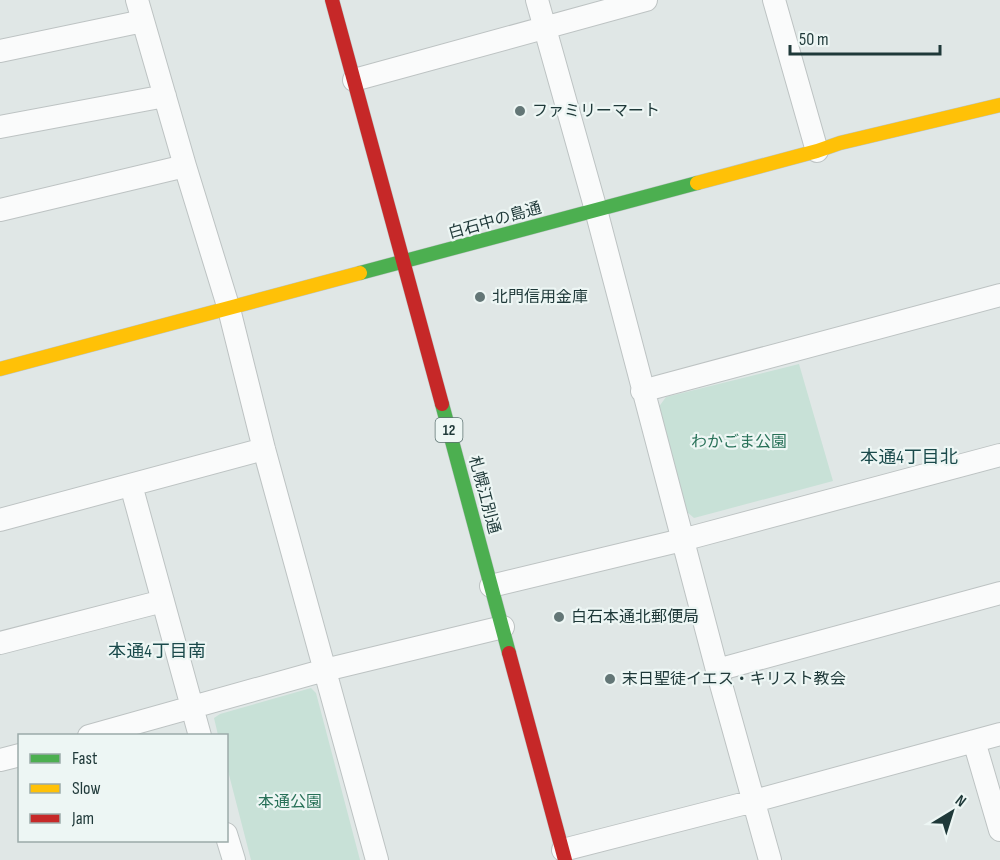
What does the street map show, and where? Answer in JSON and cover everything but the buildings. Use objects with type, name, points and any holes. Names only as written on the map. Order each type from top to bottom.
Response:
[{"type":"main road","name":"札幌江別通","points":[[332,0],[564,855]]},
{"type":"main road","name":"白石中の島通","points":[[0,369],[404,263],[840,143],[1000,105]]},
{"type":"street","points":[[537,0],[596,210],[642,391],[770,860]]},
{"type":"street","points":[[354,80],[645,0]]},
{"type":"street","points":[[774,0],[817,151]]},
{"type":"street","points":[[0,51],[140,10],[185,166],[230,309],[264,449],[377,860]]},
{"type":"street","points":[[0,127],[165,96]]},
{"type":"street","points":[[0,210],[185,166]]},
{"type":"street","points":[[642,391],[1000,295]]},
{"type":"street","points":[[0,520],[264,449]]},
{"type":"street","points":[[491,586],[682,540],[1000,455]]},
{"type":"street","points":[[131,485],[200,734]]},
{"type":"street","points":[[717,670],[1000,593]]},
{"type":"street","points":[[0,643],[163,601]]},
{"type":"street","points":[[93,734],[325,670],[503,627]]},
{"type":"street","points":[[564,855],[1000,734]]},
{"type":"street","points":[[974,741],[1000,830]]},
{"type":"street","points":[[0,760],[18,756]]},
{"type":"street","points":[[227,842],[229,859]]},
{"type":"green space","name":"わかごま公園","points":[[799,364],[833,481],[694,518],[687,512],[658,408],[666,397]]},
{"type":"green space","name":"本通公園","points":[[311,688],[316,693],[360,860],[251,860],[228,771],[228,734],[218,734],[214,718],[220,714]]},
{"type":"traffic: fast","points":[[360,273],[697,183]]},
{"type":"traffic: fast","points":[[442,404],[509,653]]},
{"type":"traffic: slow","points":[[697,183],[840,143],[1000,105]]},
{"type":"traffic: slow","points":[[0,369],[360,273]]},
{"type":"traffic: jam","points":[[332,0],[442,404]]},
{"type":"traffic: jam","points":[[509,653],[565,860]]},
{"type":"place","name":"ファミリーマート","points":[[520,111]]},
{"type":"place","name":"北門信用金庫","points":[[480,297]]},
{"type":"place","name":"白石本通北郵便局","points":[[559,617]]},
{"type":"place","name":"末日聖徒イエス・キリスト教会","points":[[610,679]]},
{"type":"district","name":"本通4丁目北","points":[[909,457]]},
{"type":"district","name":"本通4丁目南","points":[[157,651]]}]
